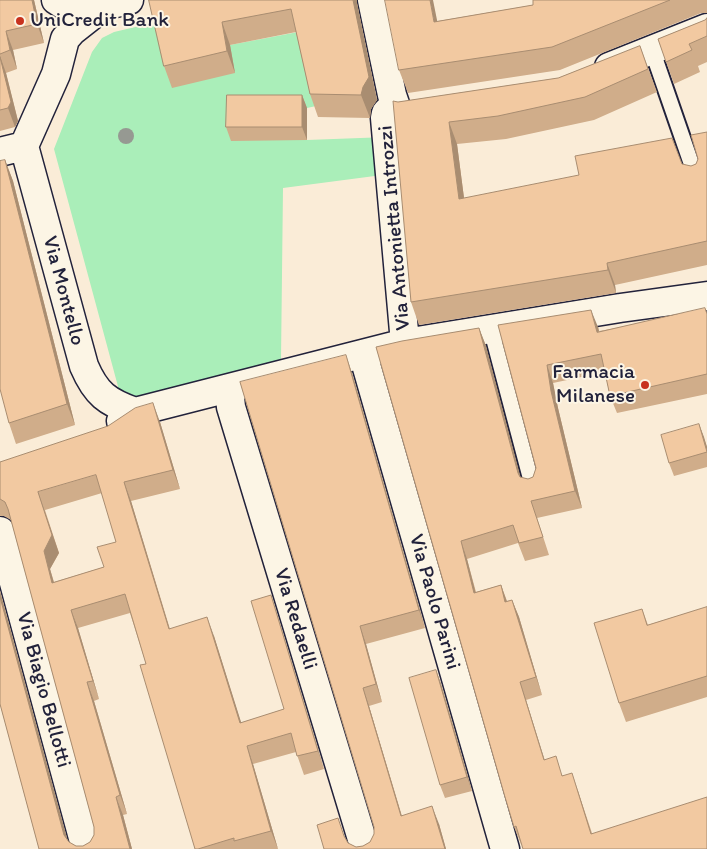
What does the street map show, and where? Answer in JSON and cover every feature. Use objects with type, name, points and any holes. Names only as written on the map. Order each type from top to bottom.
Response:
[{"type":"street","points":[[55,0],[70,7],[117,2]]},
{"type":"street","points":[[12,149],[56,74],[65,38],[55,0]]},
{"type":"street","name":"Via Antonietta Introzzi","points":[[372,0],[395,104],[386,113],[385,118],[405,343]]},
{"type":"street","points":[[65,38],[72,31],[117,2]]},
{"type":"street","points":[[582,78],[707,28]]},
{"type":"street","points":[[395,104],[404,109],[423,106]]},
{"type":"street","name":"Via Montello","points":[[12,149],[90,380],[105,399],[114,405],[134,412]]},
{"type":"street","points":[[105,431],[134,412],[405,343],[620,308],[707,296]]},
{"type":"street","name":"Via Paolo Parini","points":[[363,354],[505,849]]},
{"type":"street","name":"Via Redaelli","points":[[229,388],[231,407],[365,849]]},
{"type":"street","name":"Via Biagio Bellotti","points":[[0,531],[86,849]]},
{"type":"lane","points":[[652,50],[697,180]]},
{"type":"lane","points":[[491,329],[533,488]]},
{"type":"green space","points":[[157,22],[230,45],[298,32],[316,106],[307,108],[307,140],[387,137],[390,174],[283,188],[281,360],[123,405],[54,149],[92,52],[102,38],[114,32]]},
{"type":"building","name":"UniCredit Bank","points":[[0,0],[32,0],[37,24],[6,31],[10,50],[0,54]]},
{"type":"building","points":[[149,0],[353,0],[369,77],[361,95],[310,94],[291,9],[222,22],[227,51],[164,66]]},
{"type":"building","points":[[385,0],[430,0],[434,22],[533,5],[533,0],[670,0],[552,47],[399,70]]},
{"type":"building","points":[[707,18],[707,36],[689,44],[692,50],[666,62],[658,39]]},
{"type":"building","points":[[640,46],[648,69],[585,97],[498,116],[449,122],[459,199],[579,175],[575,156],[672,138],[682,164],[691,166],[696,164],[698,159],[691,135],[707,132],[707,241],[607,263],[608,270],[411,302],[393,101],[398,102],[558,78]]},
{"type":"building","points":[[0,57],[11,102],[8,108],[0,110]]},
{"type":"building","points":[[227,95],[302,95],[302,127],[226,127]]},
{"type":"building","points":[[5,160],[67,404],[9,423],[0,389],[0,161]]},
{"type":"building","points":[[705,308],[707,314],[707,374],[610,396],[601,354],[547,365],[551,391],[575,491],[531,501],[543,537],[519,543],[513,525],[461,541],[474,593],[501,585],[505,602],[512,600],[536,677],[520,682],[544,760],[556,756],[562,776],[572,773],[591,834],[707,797],[707,849],[523,849],[505,797],[376,347],[479,328],[518,473],[520,477],[528,479],[533,477],[536,468],[498,325],[591,310],[597,332]]},
{"type":"building","points":[[346,355],[419,610],[360,626],[376,684],[363,688],[401,816],[432,806],[445,849],[324,849],[317,825],[338,818],[348,843],[356,847],[370,842],[374,834],[374,827],[240,382]]},
{"type":"building","points":[[153,403],[173,470],[124,482],[169,629],[207,617],[240,723],[284,709],[251,601],[271,595],[318,751],[297,756],[291,733],[247,746],[271,831],[234,841],[234,838],[195,849],[140,665],[146,664],[125,594],[71,610],[93,681],[87,682],[120,795],[116,797],[130,849],[39,849],[0,704],[0,597],[64,835],[69,842],[76,846],[83,846],[90,842],[94,835],[94,827],[8,509],[5,502],[0,499],[0,462],[108,426],[135,408]],"holes":[[[96,475],[116,542],[97,547],[104,567],[52,583],[44,551],[52,535],[38,492]]]},
{"type":"building","points":[[699,424],[707,452],[669,463],[661,435]]},
{"type":"building","points":[[707,607],[707,676],[619,703],[594,623],[642,609],[647,625]]},
{"type":"building","points":[[436,670],[467,777],[440,785],[409,678]]},
{"type":"place","name":"UniCredit Bank","points":[[20,21]]},
{"type":"place","name":"Farmacia Milanese","points":[[645,385]]}]
